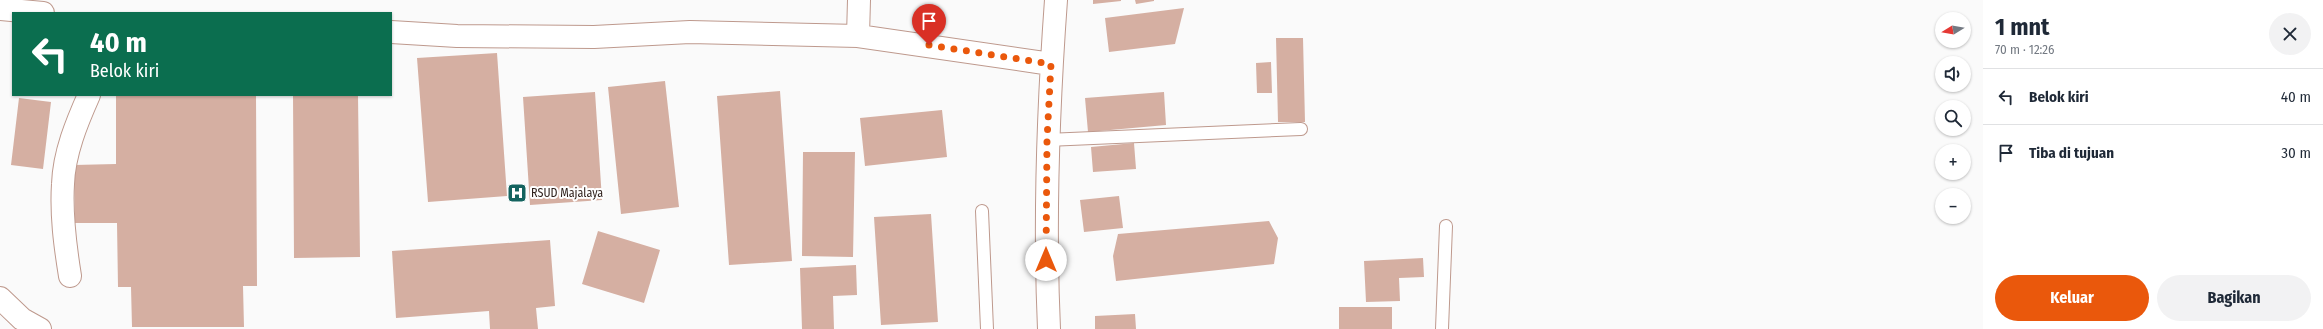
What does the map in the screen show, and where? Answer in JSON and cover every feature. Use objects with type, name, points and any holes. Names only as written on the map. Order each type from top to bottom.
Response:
[{"type":"street","points":[[858,36],[859,0]]},
{"type":"street","points":[[1049,329],[1046,260],[1047,140],[1056,0]]},
{"type":"street","points":[[0,9],[32,12]]},
{"type":"street","points":[[392,32],[458,36],[594,37],[698,32],[858,36],[1051,64]]},
{"type":"street","points":[[70,276],[64,236],[62,182],[74,129],[89,96]]},
{"type":"street","points":[[0,298],[22,319],[40,329]]},
{"type":"lane","points":[[1047,140],[1301,129]]},
{"type":"lane","points":[[982,211],[987,329]]},
{"type":"lane","points":[[1442,329],[1446,226]]},
{"type":"building","points":[[1093,0],[1121,0],[1121,1],[1093,4]]},
{"type":"building","points":[[1135,0],[1154,0],[1154,1],[1136,4]]},
{"type":"building","points":[[1184,8],[1175,44],[1109,52],[1105,18]]},
{"type":"building","points":[[1276,38],[1303,38],[1305,122],[1278,122]]},
{"type":"building","points":[[497,53],[507,196],[428,202],[417,58]]},
{"type":"building","points":[[1271,62],[1272,93],[1257,93],[1256,63]]},
{"type":"building","points":[[665,81],[679,207],[621,214],[608,87]]},
{"type":"building","points":[[780,91],[792,261],[729,265],[717,96]]},
{"type":"building","points":[[595,92],[602,200],[530,205],[523,97]]},
{"type":"building","points":[[1164,92],[1166,125],[1088,132],[1085,98]]},
{"type":"building","points":[[116,96],[256,96],[257,286],[243,286],[244,327],[132,327],[131,287],[118,287],[117,223],[75,223],[74,165],[116,164]]},
{"type":"building","points":[[293,96],[358,96],[360,257],[294,258]]},
{"type":"building","points":[[19,98],[51,102],[43,169],[11,165]]},
{"type":"building","points":[[942,110],[947,157],[865,166],[860,118]]},
{"type":"building","points":[[1134,143],[1136,169],[1093,172],[1091,147]]},
{"type":"building","points":[[803,152],[855,152],[853,257],[802,256]]},
{"type":"building","points":[[1119,196],[1123,228],[1084,232],[1080,200]]},
{"type":"building","points":[[931,214],[938,322],[881,325],[874,217]]},
{"type":"building","points":[[1269,221],[1278,238],[1274,264],[1116,281],[1113,256],[1118,234]]},
{"type":"building","points":[[598,231],[660,250],[644,303],[582,284]]},
{"type":"building","points":[[550,240],[555,306],[536,308],[538,329],[490,329],[489,311],[396,318],[392,251]]},
{"type":"building","points":[[1423,258],[1424,277],[1399,278],[1400,301],[1366,302],[1364,261]]},
{"type":"building","points":[[856,265],[857,295],[833,296],[834,329],[802,329],[800,268]]},
{"type":"building","points":[[1339,307],[1392,307],[1392,329],[1339,329]]},
{"type":"building","points":[[1135,314],[1136,329],[1095,329],[1095,316]]},
{"type":"place","name":"RSUD Majalaya","points":[[517,193]]},
{"type":"route","points":[[929,45],[1051,64],[1047,140],[1046,260]]}]
